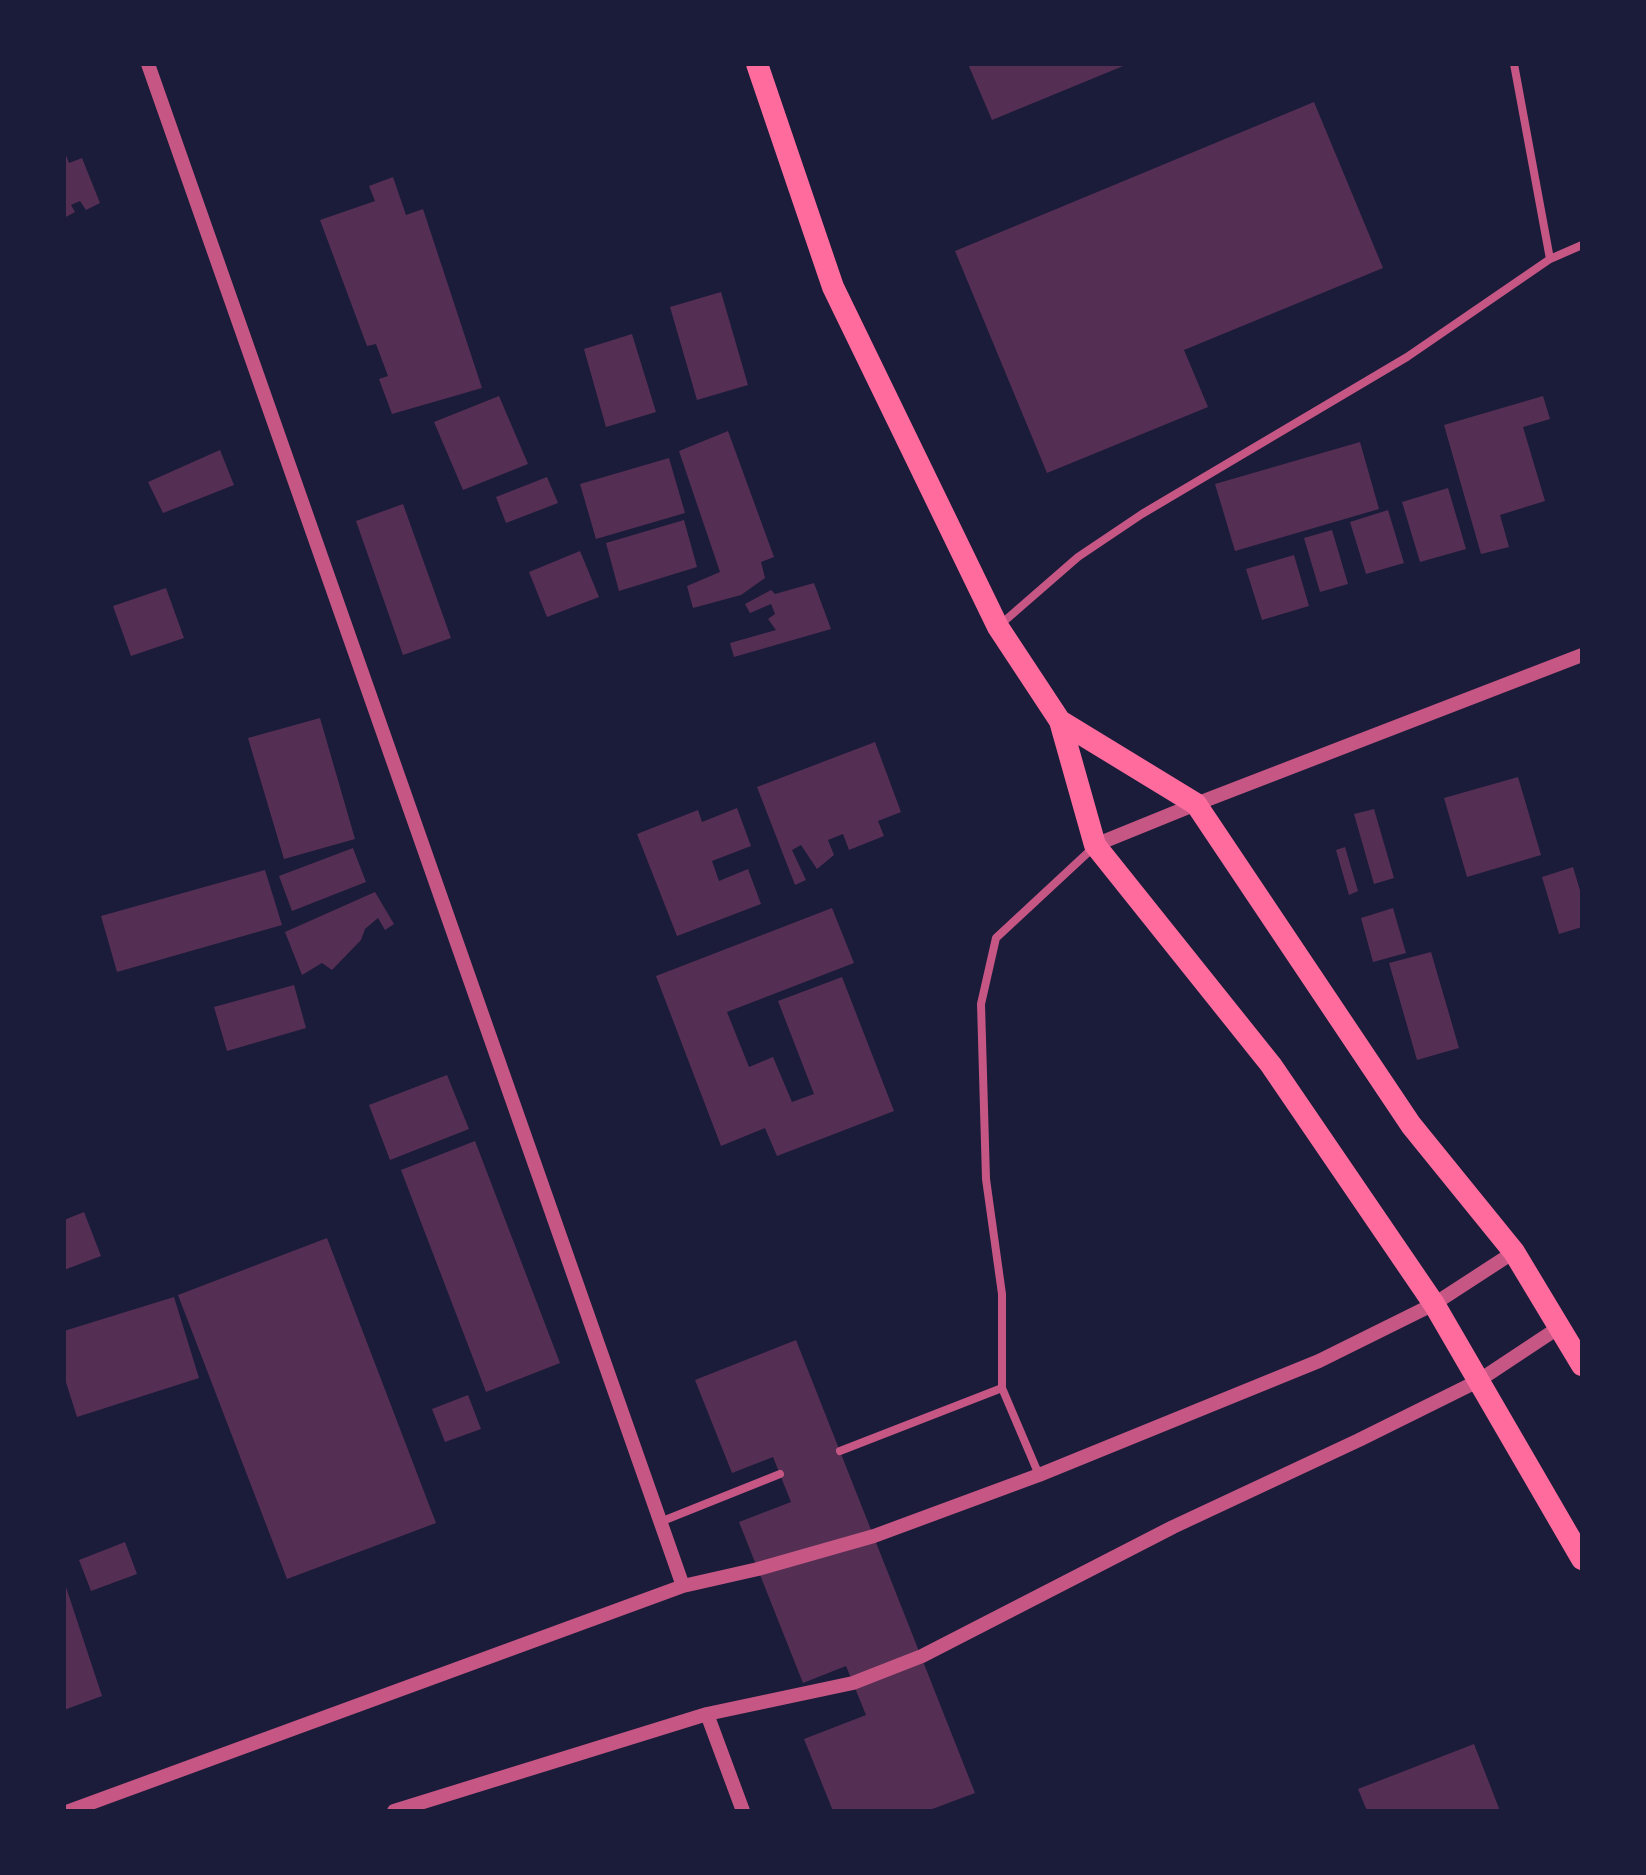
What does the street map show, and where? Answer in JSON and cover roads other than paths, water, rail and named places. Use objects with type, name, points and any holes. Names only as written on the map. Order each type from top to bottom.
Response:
[{"type":"highway","points":[[757,64],[833,287],[998,627],[1060,721],[1095,845],[1271,1065],[1434,1304],[1582,1559]]},
{"type":"highway","points":[[1060,721],[1196,804],[1411,1125],[1514,1252],[1582,1365]]},
{"type":"street","points":[[148,64],[683,1586]]},
{"type":"street","points":[[1514,64],[1550,259]]},
{"type":"street","points":[[998,627],[1078,557],[1142,514],[1407,357],[1550,259],[1582,245]]},
{"type":"street","points":[[1039,1475],[1002,1388],[1002,1294],[986,1179],[981,1004],[996,938],[1095,845],[1582,655]]},
{"type":"street","points":[[69,1811],[683,1586],[758,1569],[874,1536],[1039,1475],[1319,1361],[1434,1304],[1514,1252]]},
{"type":"street","points":[[394,1811],[707,1714],[853,1683],[922,1656],[1173,1527],[1478,1381],[1558,1328]]},
{"type":"street","points":[[840,1451],[1002,1388]]},
{"type":"street","points":[[659,1522],[780,1474]]},
{"type":"street","points":[[707,1714],[743,1811]]}]
